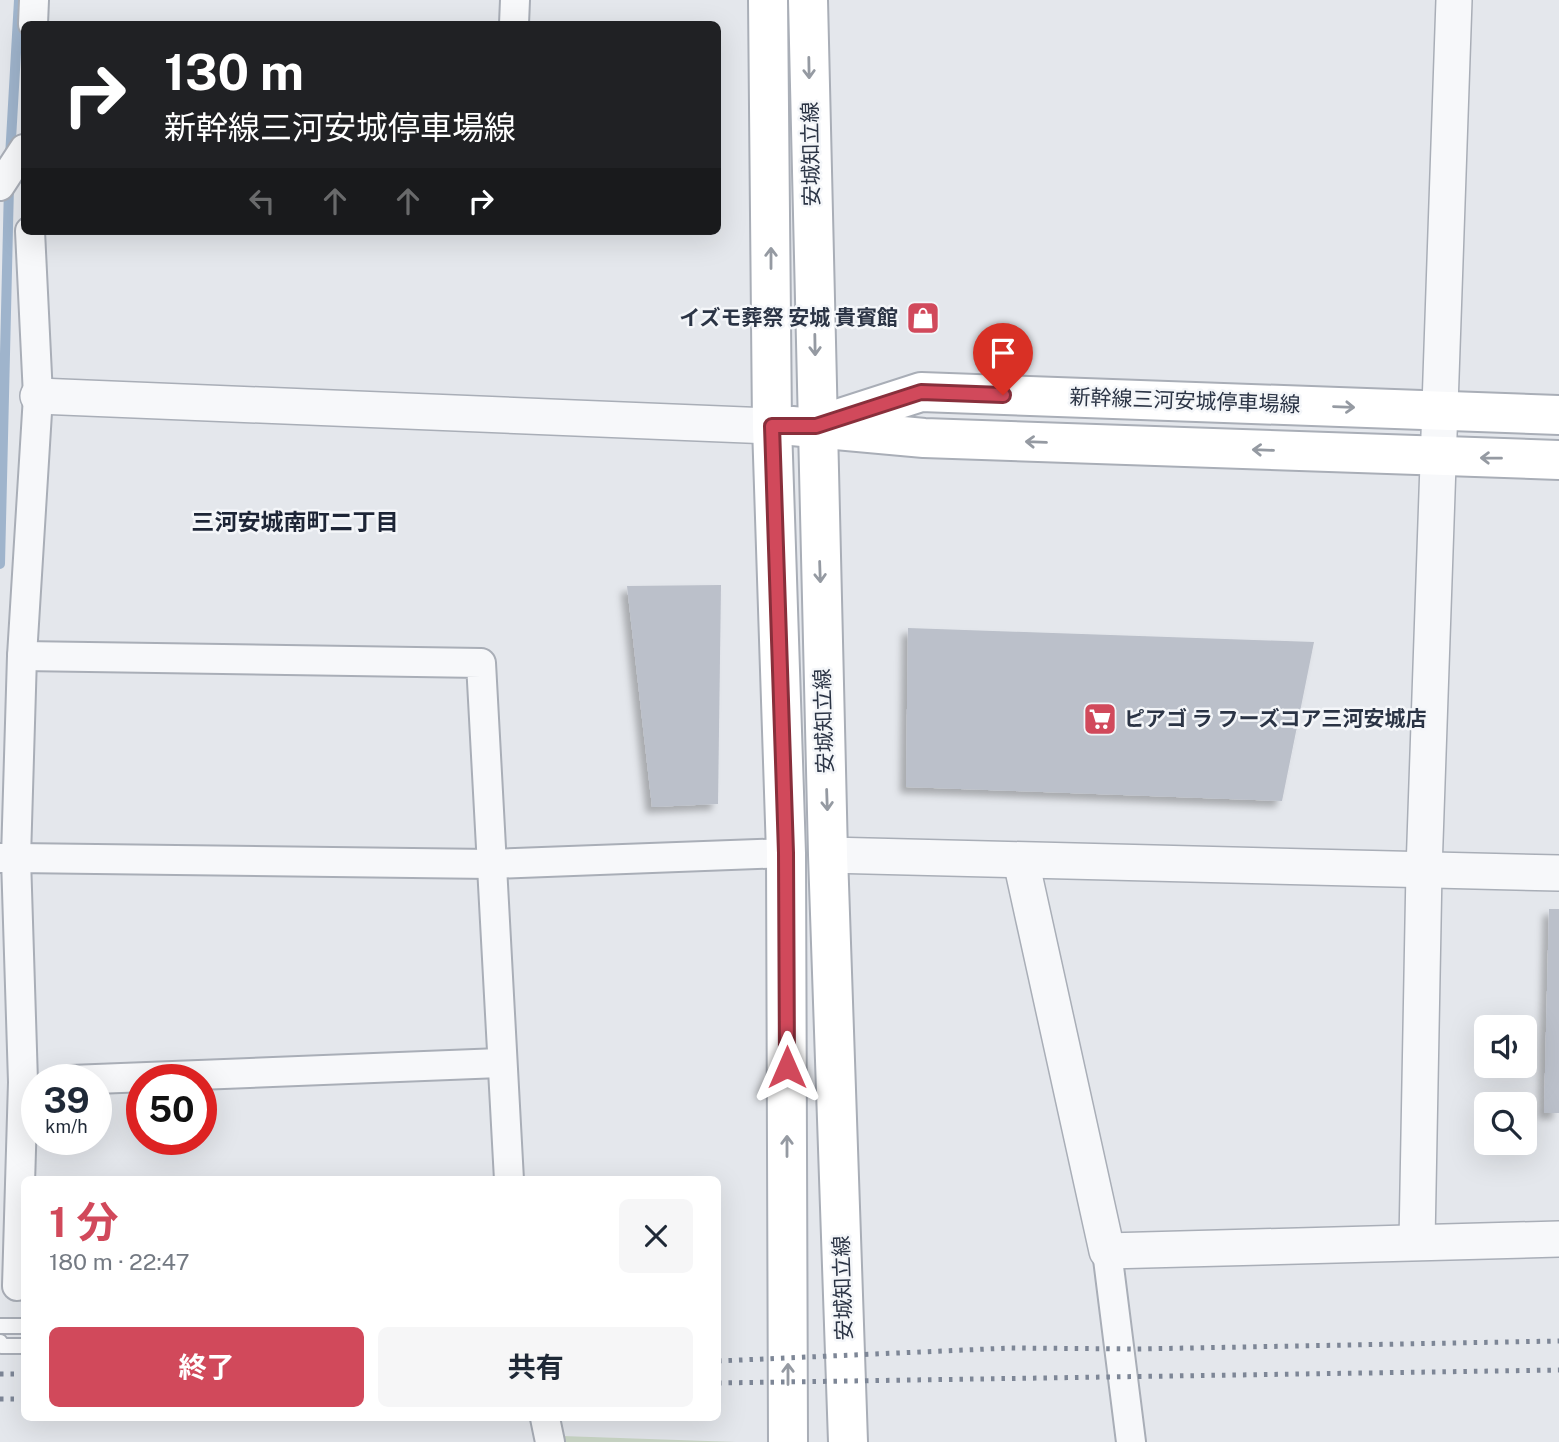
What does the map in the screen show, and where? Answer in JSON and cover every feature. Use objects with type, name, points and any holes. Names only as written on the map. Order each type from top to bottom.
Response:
[{"type":"main road","name":"安城知立線","points":[[768,0],[772,426],[786,853],[788,1442]]},
{"type":"main road","name":"安城知立線","points":[[808,0],[816,426],[848,1442]]},
{"type":"main road","name":"新幹線三河安城停車場線","points":[[816,426],[921,392],[1559,415]]},
{"type":"main road","name":"新幹線三河安城停車場線","points":[[772,426],[816,426],[924,438],[1559,460]]},
{"type":"street","points":[[33,21],[34,0]]},
{"type":"street","points":[[514,21],[515,0]]},
{"type":"street","points":[[1416,1242],[1424,870],[1454,0]]},
{"type":"street","points":[[0,186],[21,154]]},
{"type":"street","points":[[28,1064],[8,858],[38,396],[30,235]]},
{"type":"street","points":[[38,396],[772,426]]},
{"type":"street","points":[[22,656],[481,663],[500,1063],[509,1176]]},
{"type":"street","points":[[8,858],[491,864],[786,853]]},
{"type":"street","points":[[828,855],[1559,873]]},
{"type":"street","points":[[1021,861],[1107,1251],[1131,1442]]},
{"type":"street","points":[[112,1078],[500,1063]]},
{"type":"street","points":[[23,1176],[24,1155]]},
{"type":"street","points":[[14,1286],[21,1196]]},
{"type":"street","points":[[1107,1251],[1559,1239]]},
{"type":"street","points":[[546,1421],[550,1442]]},
{"type":"lane","points":[[0,1326],[21,1326]]},
{"type":"lane","points":[[0,1342],[2,1346],[21,1346]]},
{"type":"green space","points":[[562,1436],[736,1442],[562,1442]]},
{"type":"building","points":[[721,585],[718,804],[652,807],[627,586]]},
{"type":"building","points":[[908,628],[1314,642],[1282,801],[906,787]]},
{"type":"building","points":[[1549,909],[1559,909],[1559,1113],[1544,1113]]},
{"type":"waterway","points":[[10,157],[19,0]]},
{"type":"waterway","points":[[0,564],[9,186]]},
{"type":"railway","points":[[721,1361],[1010,1348],[1137,1349],[1559,1341]]},
{"type":"railway","points":[[721,1383],[1559,1370]]},
{"type":"railway","points":[[0,1374],[21,1374]]},
{"type":"railway","points":[[0,1399],[21,1399]]},
{"type":"place","name":"イズモ葬祭 安城 貴賓館","points":[[923,318]]},
{"type":"place","name":"ピアゴ ラ フーズコア三河安城店","points":[[1100,719]]},
{"type":"district","name":"三河安城南町二丁目","points":[[295,522]]},
{"type":"route","points":[[787,1067],[786,853],[772,426],[816,426],[921,392],[1003,395]]}]
